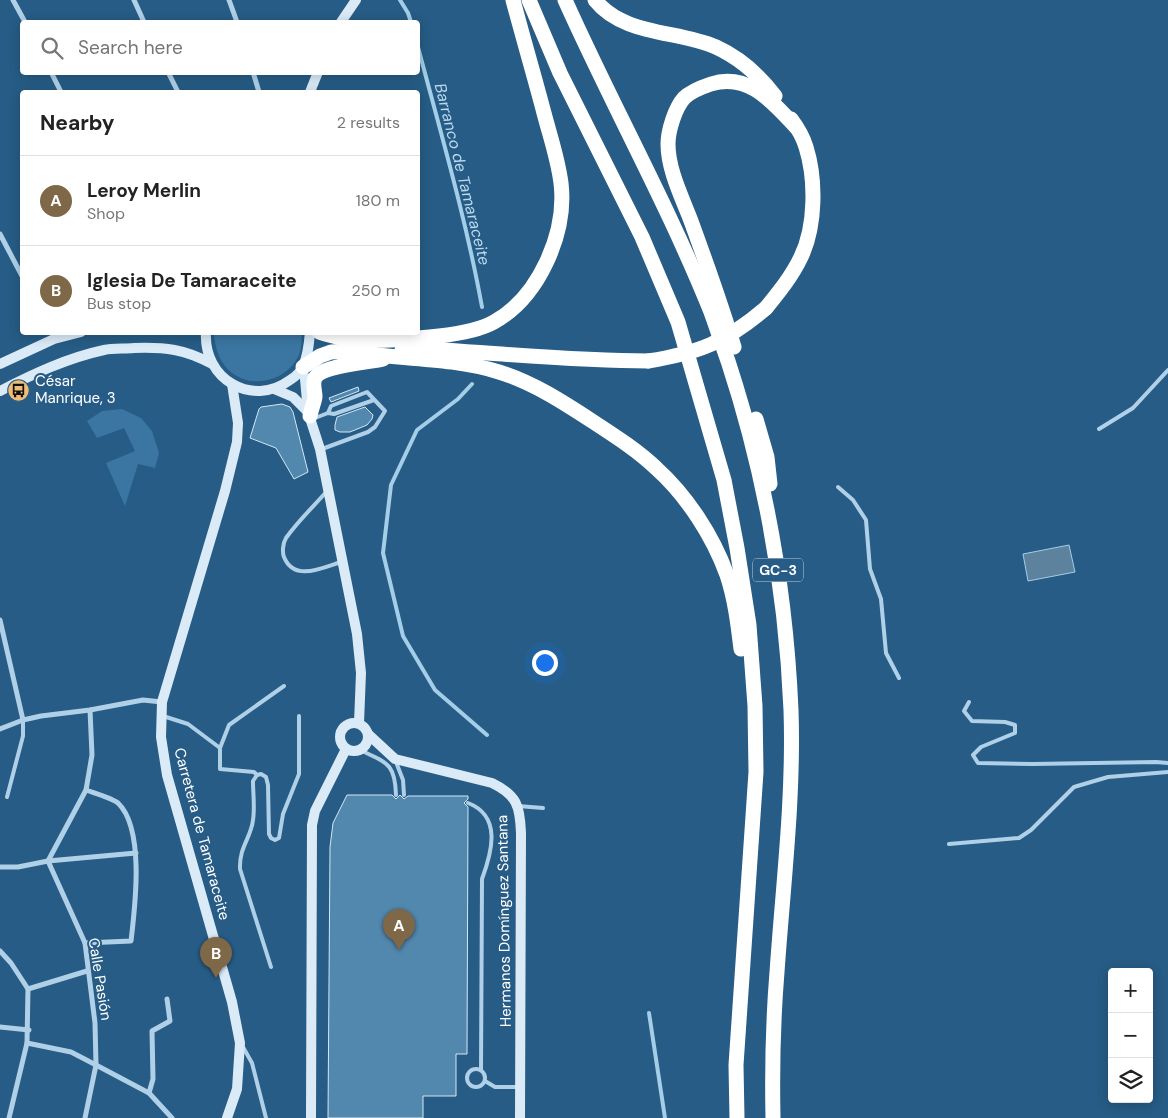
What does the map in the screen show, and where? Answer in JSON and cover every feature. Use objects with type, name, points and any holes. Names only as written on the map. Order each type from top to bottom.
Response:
[{"type":"highway","points":[[329,335],[391,341],[458,334],[494,322],[522,300],[538,278],[554,247],[561,216],[561,183],[513,0]]},
{"type":"highway","name":"GC-3","points":[[529,0],[560,73],[642,237],[678,322],[724,480],[737,548],[749,626],[756,706],[756,772],[753,831],[736,1065],[737,1118]]},
{"type":"highway","name":"GC-3","points":[[565,0],[590,56],[670,218],[712,313],[739,394],[756,458],[778,564],[785,618],[791,712],[790,800],[774,1014],[772,1064],[773,1118]]},
{"type":"highway","points":[[302,368],[320,356],[331,352],[408,348],[602,361],[648,361],[681,355],[727,338],[748,324],[766,308],[786,283],[802,256],[812,221],[813,185],[806,146],[796,127],[762,79],[743,63],[716,47],[635,26],[615,18],[595,0]]},
{"type":"highway","points":[[778,564],[767,457],[720,303],[672,170],[668,144],[672,120],[684,98],[701,87],[722,80],[743,84],[758,90],[796,127]]},
{"type":"highway","points":[[420,330],[458,334]]},
{"type":"highway","points":[[391,341],[408,348]]},
{"type":"highway","points":[[355,351],[391,357],[466,364],[499,372],[531,385],[578,411],[623,441],[658,469],[679,492],[700,521],[727,575],[735,606],[744,672],[756,706]]},
{"type":"highway","points":[[310,416],[315,396],[313,384],[315,377],[319,373],[328,369],[373,362],[391,357]]},
{"type":"main road","points":[[342,20],[356,0]]},
{"type":"main road","points":[[311,90],[317,75]]},
{"type":"main road","points":[[206,335],[207,353],[221,376],[243,389],[255,391],[274,389],[293,378],[302,368],[308,353],[310,335]]},
{"type":"main road","points":[[0,364],[53,336]]},
{"type":"main road","points":[[0,391],[63,362],[105,350],[155,347],[172,348],[189,353],[212,364]]},
{"type":"main road","points":[[302,368],[310,416],[320,449],[343,562],[360,655],[359,723]]},
{"type":"main road","name":"Carretera de Tamaraceite","points":[[227,1118],[237,1089],[240,1043],[232,1002],[167,775],[161,737],[161,715],[162,702],[226,491],[237,442],[238,423],[232,384]]},
{"type":"main road","points":[[274,389],[292,397],[310,416]]},
{"type":"main road","points":[[350,723],[359,723],[368,734],[367,743],[360,750],[346,749],[340,742],[342,728],[350,723]]},
{"type":"main road","name":"Hermanos Domínguez Santana","points":[[368,734],[395,759],[492,783],[505,789],[518,806],[521,833],[520,1118]]},
{"type":"main road","points":[[311,1118],[312,825],[315,811],[346,749]]},
{"type":"street","points":[[13,0],[24,20]]},
{"type":"street","points":[[134,0],[143,20]]},
{"type":"street","points":[[229,0],[235,20]]},
{"type":"street","points":[[52,75],[60,90]]},
{"type":"street","points":[[170,75],[177,90]]},
{"type":"street","points":[[254,75],[258,90]]},
{"type":"street","points":[[0,234],[20,272]]},
{"type":"street","points":[[0,620],[23,720]]},
{"type":"street","points":[[0,729],[23,720],[41,716],[90,710],[144,700],[162,702]]},
{"type":"street","points":[[48,861],[86,790],[92,754],[90,710]]},
{"type":"street","points":[[85,944],[131,942],[135,901],[136,853],[129,820],[117,803],[86,790]]},
{"type":"street","points":[[0,868],[18,867],[48,861],[136,853]]},
{"type":"street","name":"Calle Pasión","points":[[48,861],[85,944],[95,1023],[96,1065],[85,1118]]},
{"type":"street","points":[[0,951],[11,963],[28,988],[29,1030],[9,1118]]},
{"type":"street","points":[[28,988],[87,971]]},
{"type":"street","points":[[149,1092],[153,1079],[152,1031],[170,1021],[166,999]]},
{"type":"street","points":[[0,1027],[29,1030]]},
{"type":"street","points":[[27,1043],[71,1052],[149,1092],[172,1118]]},
{"type":"lane","points":[[1099,429],[1133,408],[1168,370]]},
{"type":"lane","points":[[320,449],[358,436],[375,426],[385,412],[367,392],[331,406],[328,413]]},
{"type":"lane","points":[[310,416],[334,414],[374,400]]},
{"type":"lane","points":[[838,488],[853,500],[866,520],[870,570],[881,599],[886,653],[899,678]]},
{"type":"lane","points":[[328,489],[285,540],[282,554],[288,566],[297,571],[305,572],[343,562]]},
{"type":"lane","points":[[284,686],[229,725],[220,748],[220,769],[254,772],[257,775],[261,774],[266,777],[268,785],[269,834],[275,840],[281,834],[283,814],[299,774],[299,716]]},
{"type":"lane","points":[[969,702],[964,712],[972,721],[1005,722],[1015,726],[1015,733],[981,747],[973,755],[978,763],[1168,763]]},
{"type":"lane","points":[[161,715],[188,724],[220,748]]},
{"type":"lane","points":[[7,797],[23,736],[23,720]]},
{"type":"lane","points":[[360,750],[388,764],[394,775],[396,795]]},
{"type":"lane","points":[[395,759],[403,780],[404,796]]},
{"type":"lane","points":[[950,844],[1020,838],[1031,830],[1074,787],[1108,777],[1168,772]]},
{"type":"lane","points":[[257,775],[253,781],[253,822],[243,846],[240,869],[271,967]]},
{"type":"lane","points":[[468,803],[478,807],[486,815],[492,829],[491,850],[482,879],[481,1070],[485,1075],[485,1081],[481,1086],[470,1085],[467,1080],[468,1074],[472,1070],[481,1070]]},
{"type":"lane","points":[[518,806],[543,808]]},
{"type":"lane","points":[[240,1043],[252,1063],[266,1118]]},
{"type":"lane","points":[[485,1081],[495,1087],[520,1087]]},
{"type":"shaded area","points":[[214,335],[301,335],[300,352],[292,366],[278,376],[262,381],[246,380],[231,372],[219,356]]},
{"type":"shaded area","points":[[122,409],[141,418],[152,431],[159,453],[155,468],[138,464],[125,506],[106,463],[135,451],[124,428],[97,438],[87,421],[102,411]]},
{"type":"shaded area","points":[[1069,545],[1075,572],[1028,581],[1023,554]]},
{"type":"building","points":[[358,387],[359,391],[331,402],[329,398]]},
{"type":"building","points":[[282,404],[290,407],[293,412],[308,472],[294,479],[276,448],[250,438],[259,409],[261,407]]},
{"type":"building","points":[[365,407],[373,415],[367,425],[350,432],[335,430],[337,417]]},
{"type":"building","points":[[347,795],[392,795],[396,799],[400,795],[404,799],[408,796],[468,796],[464,803],[468,807],[467,1054],[456,1054],[456,1096],[423,1096],[423,1118],[328,1118],[330,847],[333,823]]},
{"type":"waterway","name":"Barranco de Tamaraceite","points":[[400,0],[410,20]]},
{"type":"waterway","name":"Barranco de Tamaraceite","points":[[420,54],[461,209],[482,307]]},
{"type":"waterway","points":[[472,384],[458,399],[417,430],[391,485],[383,553],[403,636],[435,690],[487,735]]},
{"type":"waterway","points":[[649,1013],[665,1118]]},
{"type":"place","name":"César Manrique, 3","points":[[19,390]]},
{"type":"place","name":"Leroy Merlin","points":[[399,950]]},
{"type":"place","name":"Iglesia De Tamaraceite","points":[[216,978]]}]
